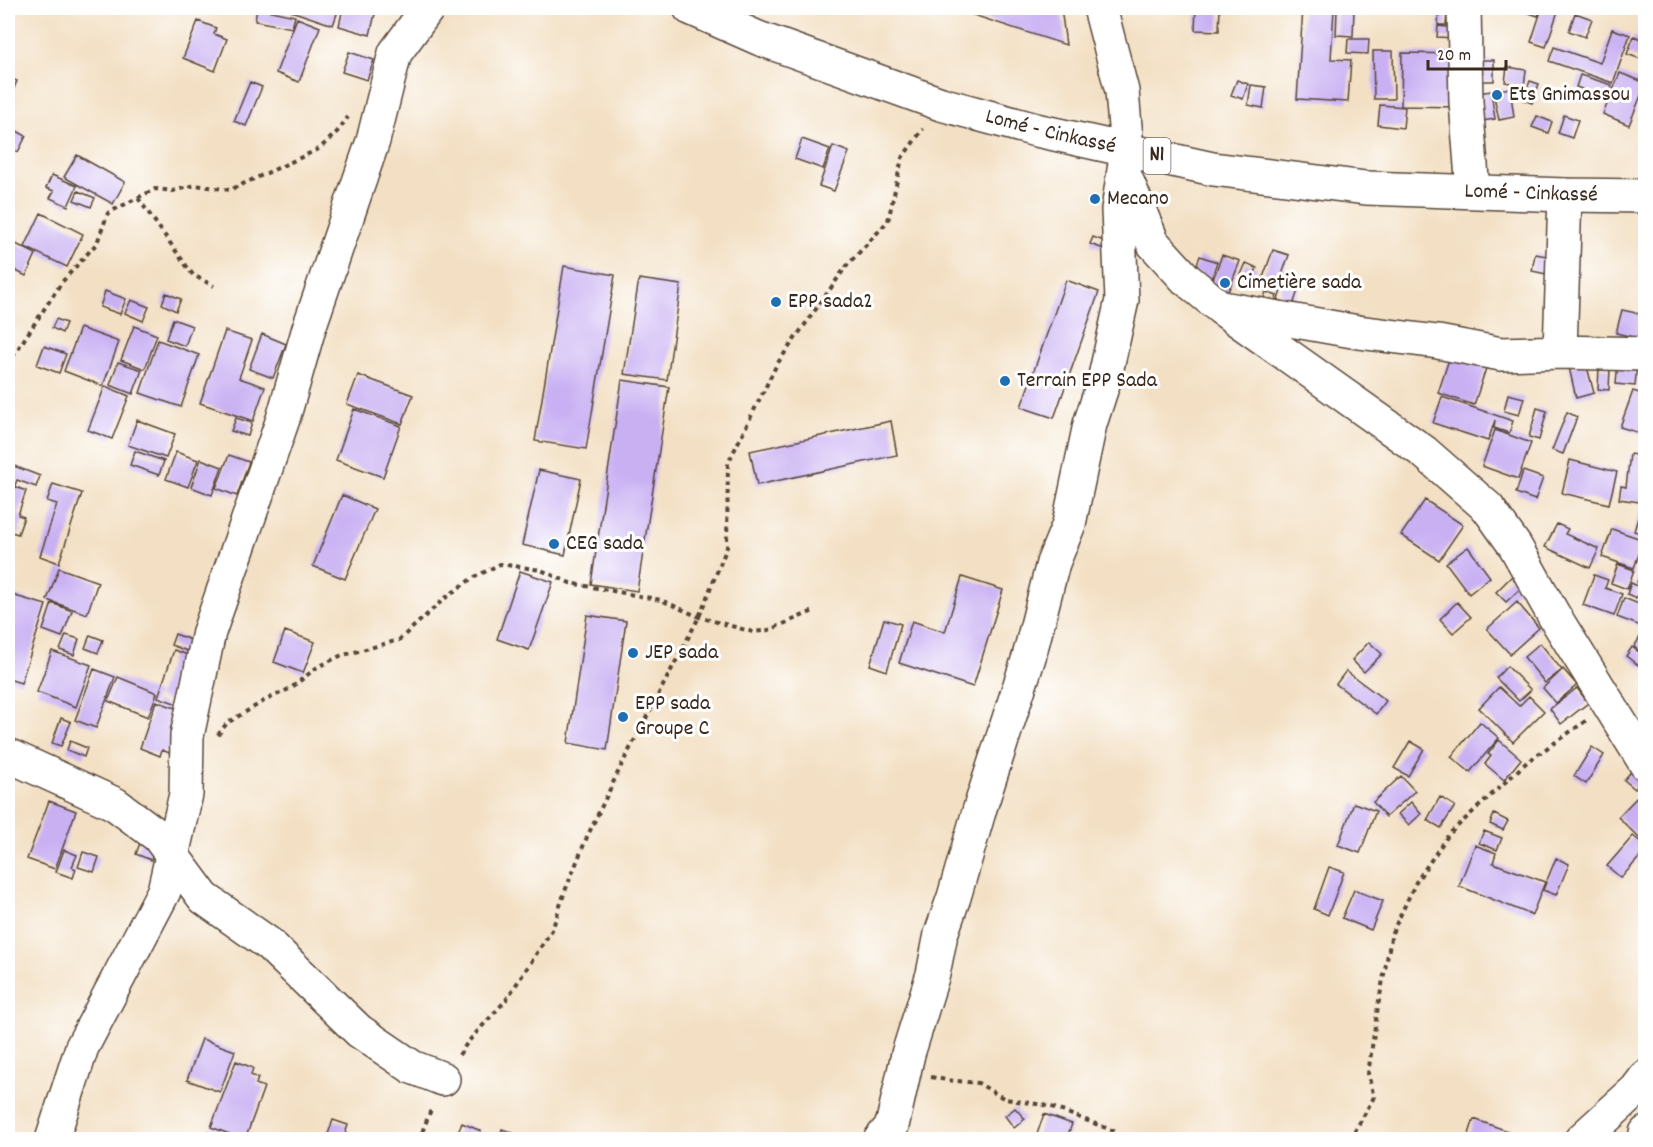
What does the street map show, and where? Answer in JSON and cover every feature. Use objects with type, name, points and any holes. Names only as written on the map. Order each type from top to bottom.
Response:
[{"type":"main road","points":[[52,1140],[82,1047],[164,891],[186,794],[187,736],[209,632],[279,430],[309,328],[373,141],[395,53],[428,8]]},
{"type":"main road","name":"Lomé - Cinkassé","points":[[690,8],[758,38],[941,104],[1036,130],[1125,161],[1213,169],[1355,187],[1646,196]]},
{"type":"main road","points":[[880,1140],[892,1126],[908,1054],[933,974],[941,934],[1029,657],[1053,563],[1069,524],[1090,424],[1104,381],[1122,300],[1118,210],[1125,161],[1122,91],[1100,8]]},
{"type":"main road","points":[[1464,8],[1466,102],[1473,190]]},
{"type":"main road","points":[[1125,161],[1153,243],[1186,279],[1221,308],[1424,452],[1488,508],[1515,546],[1553,614],[1646,764]]},
{"type":"main road","points":[[1560,352],[1565,195]]},
{"type":"main road","points":[[1221,308],[1500,354],[1560,352],[1646,354]]},
{"type":"main road","points":[[8,755],[115,804],[158,836],[204,898],[269,944],[359,1031],[412,1067],[443,1079]]},
{"type":"main road","points":[[1581,1140],[1636,1090],[1646,1077]]},
{"type":"main road","points":[[1645,1140],[1646,1133]]},
{"type":"path","points":[[419,1140],[443,1079],[467,1043],[506,1000],[552,930],[587,837],[632,744],[699,617],[727,547],[728,463],[777,364],[845,268],[888,221],[902,158],[941,104]]},
{"type":"path","points":[[8,364],[62,282],[97,243],[108,213],[155,189],[173,190],[195,185],[230,190],[319,149],[338,132],[350,114]]},
{"type":"path","points":[[138,198],[193,275],[214,286]]},
{"type":"path","points":[[187,756],[213,742],[227,723],[291,688],[316,668],[340,656],[399,640],[453,592],[471,579],[500,564],[541,570],[570,583],[661,600],[699,617],[753,632],[769,630],[816,610]]},
{"type":"path","points":[[1350,1140],[1374,1096],[1368,1074],[1390,943],[1392,933],[1416,882],[1449,834],[1492,793],[1527,762],[1609,703]]},
{"type":"path","points":[[908,1054],[922,1075],[978,1083],[1005,1099],[1049,1106],[1114,1131],[1124,1140]]},
{"type":"building","points":[[257,8],[295,16],[292,28],[255,21]]},
{"type":"building","points":[[282,8],[339,8],[333,25]]},
{"type":"building","points":[[343,8],[353,8],[375,14],[370,35],[339,26]]},
{"type":"building","points":[[958,8],[1061,8],[1066,45],[958,10]]},
{"type":"building","points":[[1196,8],[1220,8],[1219,31],[1195,30]]},
{"type":"building","points":[[1303,8],[1334,9],[1331,59],[1351,60],[1348,102],[1297,99]]},
{"type":"building","points":[[1514,8],[1542,8],[1538,16]]},
{"type":"building","points":[[1542,8],[1559,8],[1546,47],[1531,42]]},
{"type":"building","points":[[1337,9],[1354,10],[1353,36],[1336,35]]},
{"type":"building","points":[[1439,13],[1447,14],[1446,25],[1438,25]]},
{"type":"building","points":[[1575,13],[1592,19],[1585,37],[1569,31]]},
{"type":"building","points":[[297,18],[320,27],[299,82],[276,73]]},
{"type":"building","points":[[198,21],[216,28],[214,34],[227,39],[215,71],[183,58]]},
{"type":"building","points":[[1438,26],[1455,28],[1454,38],[1437,37]]},
{"type":"building","points":[[1612,29],[1630,35],[1613,83],[1549,61],[1554,47],[1600,63]]},
{"type":"building","points":[[1634,36],[1646,41],[1646,61],[1627,54]]},
{"type":"building","points":[[1348,39],[1369,39],[1368,54],[1347,53]]},
{"type":"building","points":[[1373,51],[1393,51],[1394,99],[1374,99]]},
{"type":"building","points":[[349,52],[374,60],[367,80],[342,72]]},
{"type":"building","points":[[1402,53],[1460,54],[1459,107],[1401,106]]},
{"type":"building","points":[[1477,60],[1494,60],[1494,81],[1477,81]]},
{"type":"building","points":[[1507,67],[1526,70],[1524,86],[1505,82]]},
{"type":"building","points":[[1620,73],[1646,83],[1629,125],[1603,114]]},
{"type":"building","points":[[1580,75],[1612,85],[1608,98],[1576,87]]},
{"type":"building","points":[[8,78],[17,81],[11,95],[8,94]]},
{"type":"building","points":[[1237,80],[1248,84],[1243,99],[1231,95]]},
{"type":"building","points":[[1530,81],[1539,84],[1532,103],[1523,100]]},
{"type":"building","points":[[250,82],[262,87],[246,126],[234,121]]},
{"type":"building","points":[[1251,85],[1266,87],[1263,108],[1248,105]]},
{"type":"building","points":[[1510,88],[1514,117],[1499,120],[1493,91]]},
{"type":"building","points":[[1491,91],[1495,119],[1482,121],[1478,93]]},
{"type":"building","points":[[1380,105],[1405,107],[1403,128],[1378,125]]},
{"type":"building","points":[[1564,115],[1578,120],[1572,138],[1558,133]]},
{"type":"building","points":[[1537,116],[1552,122],[1548,133],[1532,127]]},
{"type":"building","points":[[8,126],[26,136],[18,152],[8,147]]},
{"type":"building","points":[[802,139],[830,149],[823,169],[795,159]]},
{"type":"building","points":[[833,146],[849,152],[834,191],[819,186]]},
{"type":"building","points":[[77,155],[125,182],[113,204],[64,177]]},
{"type":"building","points":[[52,175],[77,186],[68,206],[50,198],[54,191],[46,188]]},
{"type":"building","points":[[78,191],[95,198],[91,207],[74,200]]},
{"type":"building","points":[[41,213],[83,234],[67,267],[25,247]]},
{"type":"building","points":[[1093,237],[1104,241],[1107,250],[1090,244]]},
{"type":"building","points":[[8,240],[36,254],[26,276],[8,267]]},
{"type":"building","points":[[1273,250],[1289,255],[1278,286],[1262,280]]},
{"type":"building","points":[[1535,254],[1553,257],[1551,275],[1532,271]]},
{"type":"building","points":[[1222,255],[1240,261],[1228,292],[1211,285]]},
{"type":"building","points":[[1200,256],[1217,262],[1211,279],[1194,272]]},
{"type":"building","points":[[1246,263],[1257,268],[1251,282],[1240,277]]},
{"type":"building","points":[[564,266],[615,275],[586,449],[535,441]]},
{"type":"building","points":[[1286,274],[1302,279],[1293,305],[1278,300]]},
{"type":"building","points":[[639,279],[681,285],[667,380],[624,374]]},
{"type":"building","points":[[1066,280],[1099,292],[1054,418],[1021,407]]},
{"type":"building","points":[[105,291],[126,299],[120,314],[100,307]]},
{"type":"building","points":[[1266,292],[1277,296],[1272,309],[1261,305]]},
{"type":"building","points":[[166,293],[181,299],[176,311],[162,304]]},
{"type":"building","points":[[131,300],[149,307],[143,321],[125,313]]},
{"type":"building","points":[[1622,310],[1646,315],[1646,340],[1616,333]]},
{"type":"building","points":[[56,319],[66,323],[62,333],[52,328]]},
{"type":"building","points":[[173,319],[192,326],[185,346],[166,339]]},
{"type":"building","points":[[134,326],[157,335],[145,369],[121,360]]},
{"type":"building","points":[[80,328],[119,342],[103,386],[64,371]]},
{"type":"building","points":[[225,331],[252,340],[239,378],[265,387],[253,421],[200,403]]},
{"type":"building","points":[[262,334],[286,344],[273,378],[249,369]]},
{"type":"building","points":[[158,340],[199,355],[181,407],[140,393]]},
{"type":"building","points":[[44,346],[66,354],[59,373],[37,365]]},
{"type":"building","points":[[1453,347],[1489,359],[1474,405],[1438,393]]},
{"type":"building","points":[[1618,361],[1637,363],[1635,386],[1616,384]]},
{"type":"building","points":[[118,362],[142,370],[133,394],[110,385]]},
{"type":"building","points":[[1586,363],[1594,393],[1576,398],[1569,367]]},
{"type":"building","points":[[1599,367],[1610,368],[1609,390],[1598,389]]},
{"type":"building","points":[[358,375],[413,395],[402,424],[347,404]]},
{"type":"building","points":[[622,380],[669,387],[637,591],[591,584]]},
{"type":"building","points":[[105,386],[129,396],[112,439],[88,430]]},
{"type":"building","points":[[1633,391],[1646,395],[1646,435],[1620,427]]},
{"type":"building","points":[[1508,394],[1524,398],[1519,415],[1504,411]]},
{"type":"building","points":[[1442,397],[1513,421],[1509,433],[1494,428],[1495,420],[1488,441],[1433,423]]},
{"type":"building","points":[[1537,408],[1547,411],[1539,440],[1529,437]]},
{"type":"building","points":[[354,409],[401,426],[383,477],[336,460]]},
{"type":"building","points":[[1567,412],[1577,417],[1563,454],[1552,450]]},
{"type":"building","points":[[236,418],[252,423],[248,436],[231,431]]},
{"type":"building","points":[[137,420],[175,434],[166,458],[128,445]]},
{"type":"building","points":[[891,421],[897,455],[757,485],[750,451]]},
{"type":"building","points":[[1495,430],[1531,443],[1518,479],[1482,466]]},
{"type":"building","points":[[135,451],[164,461],[159,475],[130,465]]},
{"type":"building","points":[[176,452],[198,460],[188,487],[166,479]]},
{"type":"building","points":[[1630,454],[1646,457],[1646,503],[1619,499],[1621,486],[1626,487]]},
{"type":"building","points":[[229,455],[249,462],[237,496],[216,488]]},
{"type":"building","points":[[201,459],[222,467],[212,495],[191,487]]},
{"type":"building","points":[[1570,460],[1617,472],[1609,504],[1562,493]]},
{"type":"building","points":[[9,464],[40,476],[36,487],[17,480],[15,485],[8,483]]},
{"type":"building","points":[[539,470],[581,479],[565,555],[522,545]]},
{"type":"building","points":[[1523,471],[1543,478],[1535,500],[1516,493]]},
{"type":"building","points":[[8,484],[26,491],[18,515],[24,517],[18,534],[8,531]]},
{"type":"building","points":[[53,484],[82,493],[59,563],[40,556],[57,504],[47,501]]},
{"type":"building","points":[[342,495],[375,509],[345,579],[313,566]]},
{"type":"building","points":[[1425,500],[1463,525],[1439,560],[1401,535]]},
{"type":"building","points":[[1641,508],[1646,510],[1646,535],[1634,531]]},
{"type":"building","points":[[1557,524],[1568,529],[1565,534],[1599,549],[1590,568],[1545,547]]},
{"type":"building","points":[[1612,529],[1644,540],[1634,568],[1602,557]]},
{"type":"building","points":[[1468,547],[1490,577],[1469,594],[1446,563]]},
{"type":"building","points":[[1646,558],[1646,585],[1637,582]]},
{"type":"building","points":[[1618,564],[1634,570],[1627,589],[1611,583]]},
{"type":"building","points":[[59,568],[98,582],[87,614],[47,600]]},
{"type":"building","points":[[520,571],[553,582],[529,650],[497,639]]},
{"type":"building","points":[[1513,575],[1523,586],[1506,602],[1496,592]]},
{"type":"building","points":[[1594,575],[1608,580],[1605,588],[1622,594],[1614,616],[1583,605]]},
{"type":"building","points":[[962,577],[1003,590],[973,687],[899,663],[912,621],[945,632]]},
{"type":"building","points":[[1631,583],[1640,587],[1636,598],[1627,594]]},
{"type":"building","points":[[12,595],[46,605],[21,683],[8,679],[8,610]]},
{"type":"building","points":[[1624,598],[1646,607],[1646,628],[1617,617]]},
{"type":"building","points":[[1457,602],[1471,617],[1453,633],[1440,619]]},
{"type":"building","points":[[1517,602],[1539,628],[1510,654],[1487,629]]},
{"type":"building","points":[[52,603],[72,611],[62,637],[43,630]]},
{"type":"building","points":[[587,615],[626,621],[607,750],[568,743]]},
{"type":"building","points":[[884,619],[901,624],[887,671],[870,665]]},
{"type":"building","points":[[285,631],[315,642],[303,673],[274,662]]},
{"type":"building","points":[[1643,632],[1646,634],[1646,656],[1634,647]]},
{"type":"building","points":[[175,634],[194,641],[190,652],[171,645]]},
{"type":"building","points":[[66,635],[79,639],[74,655],[60,650]]},
{"type":"building","points":[[90,635],[103,640],[98,653],[85,648]]},
{"type":"building","points":[[1369,642],[1382,654],[1364,672],[1352,660]]},
{"type":"building","points":[[1540,643],[1562,670],[1545,683],[1524,657]]},
{"type":"building","points":[[1632,647],[1646,657],[1646,664],[1642,668],[1626,656]]},
{"type":"building","points":[[174,650],[199,659],[183,706],[158,697]]},
{"type":"building","points":[[52,651],[91,665],[76,707],[37,692]]},
{"type":"building","points":[[1507,666],[1531,690],[1519,701],[1496,678]]},
{"type":"building","points":[[94,669],[115,677],[96,728],[75,720]]},
{"type":"building","points":[[1563,669],[1577,685],[1556,703],[1543,688]]},
{"type":"building","points":[[1346,671],[1386,701],[1376,714],[1336,684]]},
{"type":"building","points":[[118,677],[157,693],[148,717],[108,701]]},
{"type":"building","points":[[1499,687],[1519,706],[1529,696],[1544,711],[1513,742],[1479,708]]},
{"type":"building","points":[[1577,688],[1588,703],[1561,724],[1550,709]]},
{"type":"building","points":[[156,701],[178,709],[170,730],[179,733],[172,754],[162,750],[160,756],[140,748]]},
{"type":"building","points":[[61,718],[71,722],[61,746],[52,743]]},
{"type":"building","points":[[1480,722],[1499,738],[1470,772],[1451,757]]},
{"type":"building","points":[[1499,740],[1521,759],[1504,780],[1485,764],[1491,756],[1488,754]]},
{"type":"building","points":[[70,741],[87,748],[84,757],[67,750]]},
{"type":"building","points":[[1410,741],[1424,749],[1408,776],[1394,768]]},
{"type":"building","points":[[1592,747],[1604,755],[1586,784],[1574,776]]},
{"type":"building","points":[[1636,766],[1646,777],[1635,789],[1624,780]]},
{"type":"building","points":[[1401,776],[1415,791],[1386,817],[1373,802]]},
{"type":"building","points":[[1643,791],[1646,793],[1646,833],[1640,839],[1618,817]]},
{"type":"building","points":[[1440,797],[1455,806],[1441,828],[1427,820]]},
{"type":"building","points":[[49,801],[76,811],[55,869],[27,859]]},
{"type":"building","points":[[1411,802],[1421,814],[1409,825],[1398,814]]},
{"type":"building","points":[[1354,803],[1376,811],[1360,853],[1338,845]]},
{"type":"building","points":[[1494,814],[1508,821],[1503,830],[1490,824]]},
{"type":"building","points":[[1484,831],[1502,838],[1497,850],[1479,843]]},
{"type":"building","points":[[1633,836],[1646,846],[1646,850],[1621,878],[1607,866]]},
{"type":"building","points":[[141,840],[156,846],[151,860],[136,854]]},
{"type":"building","points":[[1475,845],[1496,853],[1493,863],[1545,882],[1532,915],[1459,886]]},
{"type":"building","points":[[64,850],[77,855],[72,867],[76,869],[73,878],[56,872]]},
{"type":"building","points":[[83,852],[99,857],[94,872],[78,867]]},
{"type":"building","points":[[1556,858],[1569,864],[1556,895],[1543,890]]},
{"type":"building","points":[[1329,867],[1344,872],[1328,915],[1314,909]]},
{"type":"building","points":[[1354,890],[1383,901],[1371,930],[1342,918]]},
{"type":"building","points":[[202,1039],[235,1051],[220,1092],[187,1080]]},
{"type":"building","points":[[236,1061],[253,1068],[251,1075],[258,1078],[256,1084],[264,1087],[245,1140],[211,1127]]},
{"type":"building","points":[[1015,1108],[1025,1119],[1014,1128],[1005,1116]]},
{"type":"building","points":[[1044,1114],[1072,1124],[1066,1140],[1035,1140]]},
{"type":"building","points":[[1474,1119],[1530,1139],[1530,1140],[1467,1140]]},
{"type":"building","points":[[333,1120],[348,1125],[343,1140],[328,1134]]},
{"type":"building","points":[[462,1123],[481,1131],[478,1140],[455,1140]]},
{"type":"building","points":[[502,1129],[529,1139],[529,1140],[499,1140]]},
{"type":"building","points":[[208,1132],[228,1139],[228,1140],[205,1140]]},
{"type":"place","name":"Ets Gnimassou","points":[[1497,95]]},
{"type":"place","name":"Mecano","points":[[1095,199]]},
{"type":"place","name":"Cimetière sada","points":[[1225,283]]},
{"type":"place","name":"EPP sada2","points":[[776,302]]},
{"type":"place","name":"Terrain EPP Sada","points":[[1005,381]]},
{"type":"place","name":"CEG sada","points":[[554,544]]},
{"type":"place","name":"JEP sada","points":[[633,653]]},
{"type":"place","name":"EPP sada Groupe C","points":[[623,717]]}]
